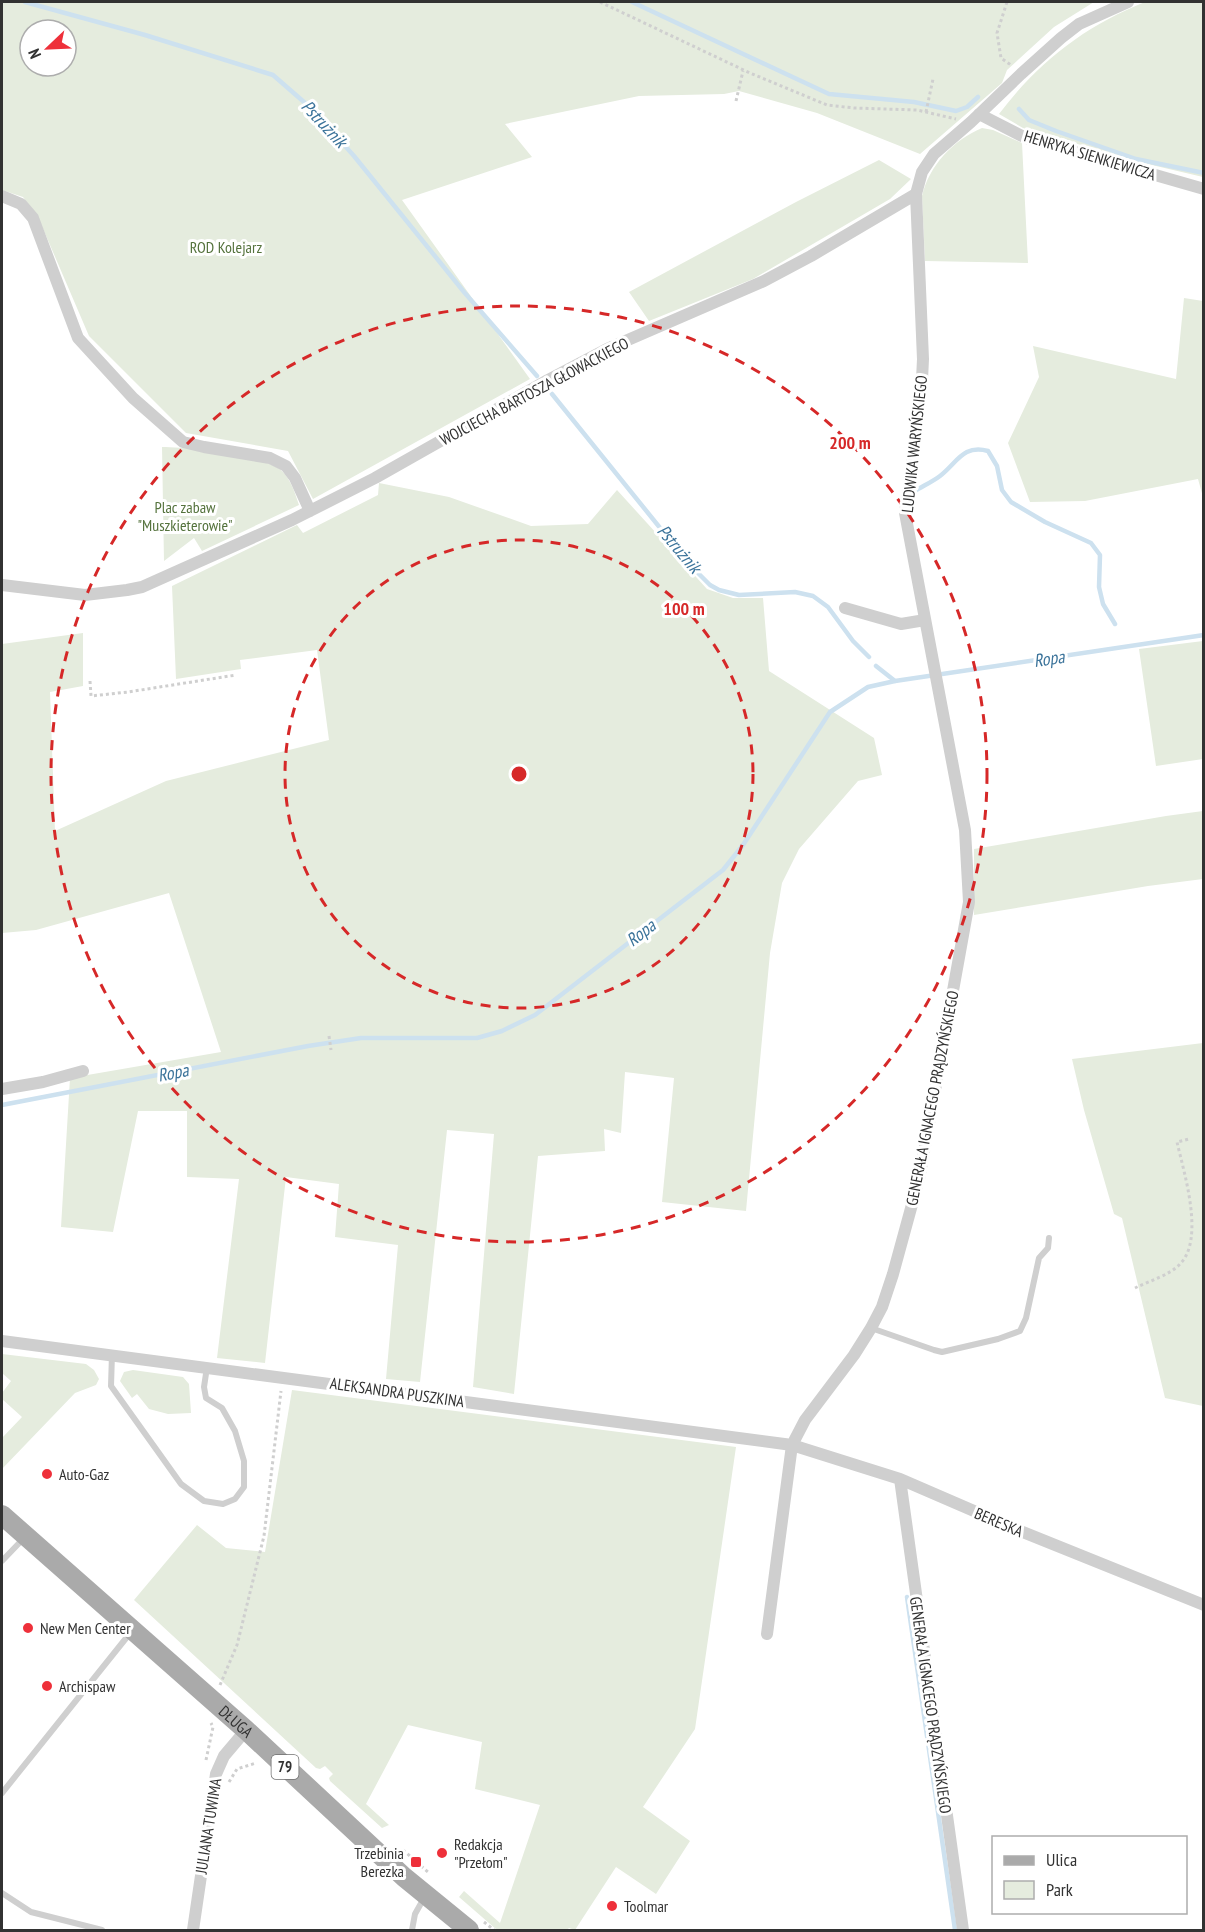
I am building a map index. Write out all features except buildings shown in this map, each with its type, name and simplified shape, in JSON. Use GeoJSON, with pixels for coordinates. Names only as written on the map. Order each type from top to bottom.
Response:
{"type":"FeatureCollection","features":[{"type":"Feature","properties":{"kind":"main road","name":"DŁUGA"},"geometry":{"type":"LineString","coordinates":[[2,1515],[246,1730],[425,1895],[469,1930]]}},
{"type":"Feature","properties":{"kind":"street"},"geometry":{"type":"LineString","coordinates":[[916,194],[922,172],[933,154],[1021,74],[1079,24],[1128,2]]}},
{"type":"Feature","properties":{"kind":"street","name":"HENRYKA SIENKIEWICZA"},"geometry":{"type":"LineString","coordinates":[[975,118],[1026,138],[1203,189]]}},
{"type":"Feature","properties":{"kind":"street","name":"WOJCIECHA BARTOSZA GŁOWACKIEGO"},"geometry":{"type":"LineString","coordinates":[[2,585],[85,595],[142,587],[228,550],[375,478],[548,380],[608,349],[773,276],[821,251],[916,194]]}},
{"type":"Feature","properties":{"kind":"street","name":"LUDWIKA WARYŃSKIEGO"},"geometry":{"type":"LineString","coordinates":[[916,194],[922,358],[921,400],[905,513],[965,830],[969,902]]}},
{"type":"Feature","properties":{"kind":"street"},"geometry":{"type":"LineString","coordinates":[[2,196],[21,204],[33,218],[78,338],[133,398],[183,442],[270,458],[286,466],[295,478],[310,511]]}},
{"type":"Feature","properties":{"kind":"street"},"geometry":{"type":"LineString","coordinates":[[845,608],[901,624],[925,620]]}},
{"type":"Feature","properties":{"kind":"street","name":"GENERAŁA IGNACEGO PRĄDZYŃSKIEGO"},"geometry":{"type":"LineString","coordinates":[[792,1445],[806,1420],[871,1328],[882,1307],[893,1274],[919,1179],[969,902]]}},
{"type":"Feature","properties":{"kind":"street"},"geometry":{"type":"LineString","coordinates":[[2,1089],[43,1082],[83,1071]]}},
{"type":"Feature","properties":{"kind":"street","name":"ALEKSANDRA PUSZKINA"},"geometry":{"type":"LineString","coordinates":[[2,1341],[792,1445]]}},
{"type":"Feature","properties":{"kind":"street"},"geometry":{"type":"LineString","coordinates":[[767,1634],[792,1445]]}},
{"type":"Feature","properties":{"kind":"street","name":"BERESKA"},"geometry":{"type":"LineString","coordinates":[[792,1445],[900,1479],[1203,1605]]}},
{"type":"Feature","properties":{"kind":"street","name":"GENERAŁA IGNACEGO PRĄDZYŃSKIEGO"},"geometry":{"type":"LineString","coordinates":[[900,1479],[963,1930]]}},
{"type":"Feature","properties":{"kind":"street","name":"JULIANA TUWIMA"},"geometry":{"type":"LineString","coordinates":[[193,1930],[216,1774],[224,1756],[246,1730]]}},
{"type":"Feature","properties":{"kind":"lane"},"geometry":{"type":"LineString","coordinates":[[871,1328],[942,1352],[998,1339],[1020,1330],[1026,1318],[1039,1258],[1048,1248],[1048,1238]]}},
{"type":"Feature","properties":{"kind":"lane"},"geometry":{"type":"LineString","coordinates":[[112,1354],[111,1386],[181,1484],[204,1501],[223,1504],[235,1499],[244,1487],[244,1461],[235,1431],[222,1408],[206,1398],[204,1387],[207,1367]]}},
{"type":"Feature","properties":{"kind":"lane"},"geometry":{"type":"LineString","coordinates":[[2,1561],[26,1536]]}},
{"type":"Feature","properties":{"kind":"lane"},"geometry":{"type":"LineString","coordinates":[[2,1793],[132,1630]]}},
{"type":"Feature","properties":{"kind":"lane"},"geometry":{"type":"LineString","coordinates":[[2,1893],[31,1912],[59,1921],[102,1930]]}},
{"type":"Feature","properties":{"kind":"lane"},"geometry":{"type":"LineString","coordinates":[[412,1930],[415,1914],[425,1895]]}},
{"type":"Feature","properties":{"kind":"path"},"geometry":{"type":"LineString","coordinates":[[600,2],[743,70],[827,105],[975,118]]}},
{"type":"Feature","properties":{"kind":"path"},"geometry":{"type":"LineString","coordinates":[[1006,2],[997,33],[1001,58],[1021,74]]}},
{"type":"Feature","properties":{"kind":"path"},"geometry":{"type":"LineString","coordinates":[[736,101],[743,70]]}},
{"type":"Feature","properties":{"kind":"path"},"geometry":{"type":"LineString","coordinates":[[926,112],[933,79]]}},
{"type":"Feature","properties":{"kind":"path"},"geometry":{"type":"LineString","coordinates":[[90,681],[91,696],[236,675]]}},
{"type":"Feature","properties":{"kind":"path"},"geometry":{"type":"LineString","coordinates":[[329,1036],[331,1050]]}},
{"type":"Feature","properties":{"kind":"path"},"geometry":{"type":"LineString","coordinates":[[1135,1288],[1179,1266],[1187,1256],[1193,1237],[1191,1210],[1177,1142],[1189,1139]]}},
{"type":"Feature","properties":{"kind":"path"},"geometry":{"type":"LineString","coordinates":[[219,1688],[237,1645],[264,1536],[282,1377]]}},
{"type":"Feature","properties":{"kind":"path"},"geometry":{"type":"LineString","coordinates":[[205,1765],[213,1727],[210,1719]]}},
{"type":"Feature","properties":{"kind":"path"},"geometry":{"type":"LineString","coordinates":[[225,1792],[237,1769],[250,1763],[260,1764]]}},
{"type":"Feature","properties":{"kind":"green space","name":"ROD Kolejarz"},"geometry":{"type":"Polygon","coordinates":[[[2,2],[1094,2],[1054,27],[1007,70],[1002,83],[920,154],[817,113],[739,91],[724,94],[639,96],[505,124],[532,157],[402,200],[530,379],[313,499],[288,451],[186,433],[89,336],[38,217],[23,197],[2,190],[2,2]]]}},
{"type":"Feature","properties":{"kind":"green space"},"geometry":{"type":"Polygon","coordinates":[[[1145,2],[1203,2],[1203,177],[1139,162],[1023,128],[999,114],[1030,78],[1064,48],[1102,22],[1145,2]]]}},
{"type":"Feature","properties":{"kind":"green space"},"geometry":{"type":"Polygon","coordinates":[[[982,128],[993,130],[1022,143],[1028,263],[925,261],[922,196],[925,185],[936,164],[952,147],[961,139],[982,128]]]}},
{"type":"Feature","properties":{"kind":"green space"},"geometry":{"type":"Polygon","coordinates":[[[879,160],[911,179],[890,199],[753,279],[649,321],[629,292],[796,202],[879,160]]]}},
{"type":"Feature","properties":{"kind":"green space"},"geometry":{"type":"Polygon","coordinates":[[[1184,298],[1203,301],[1203,497],[1198,479],[1085,501],[1030,502],[1008,443],[1039,377],[1033,346],[1176,379],[1184,298]]]}},
{"type":"Feature","properties":{"kind":"green space","name":"Plac zabaw \"Muszkieterowie\""},"geometry":{"type":"Polygon","coordinates":[[[162,447],[225,453],[273,465],[288,478],[299,505],[202,551],[194,538],[164,561],[162,447]]]}},
{"type":"Feature","properties":{"kind":"green space"},"geometry":{"type":"Polygon","coordinates":[[[379,483],[449,497],[531,526],[588,524],[617,490],[707,589],[733,598],[763,598],[769,671],[874,738],[882,775],[858,781],[799,849],[782,883],[770,953],[746,1211],[662,1202],[674,1078],[625,1072],[621,1133],[604,1129],[605,1151],[538,1156],[514,1394],[473,1387],[494,1134],[447,1130],[420,1382],[386,1379],[398,1245],[335,1237],[339,1184],[286,1177],[265,1363],[217,1358],[239,1179],[187,1177],[187,1111],[138,1111],[113,1232],[61,1227],[70,1078],[221,1052],[169,893],[36,930],[2,933],[2,644],[83,633],[83,686],[50,692],[55,831],[166,781],[329,740],[317,650],[240,660],[241,669],[176,679],[172,586],[297,525],[303,533],[378,495],[379,483]]]}},
{"type":"Feature","properties":{"kind":"green space"},"geometry":{"type":"Polygon","coordinates":[[[1203,641],[1203,759],[1156,766],[1139,649],[1203,641]]]}},
{"type":"Feature","properties":{"kind":"green space"},"geometry":{"type":"Polygon","coordinates":[[[1203,811],[1203,879],[974,915],[974,849],[1203,811]]]}},
{"type":"Feature","properties":{"kind":"green space"},"geometry":{"type":"Polygon","coordinates":[[[1204,1043],[1203,1406],[1165,1398],[1122,1218],[1114,1214],[1072,1059],[1204,1043]]]}},
{"type":"Feature","properties":{"kind":"green space"},"geometry":{"type":"Polygon","coordinates":[[[2,1354],[86,1364],[94,1370],[99,1379],[96,1385],[75,1393],[2,1469],[2,1438],[22,1417],[2,1399],[2,1393],[11,1381],[2,1373],[2,1354]]]}},
{"type":"Feature","properties":{"kind":"green space"},"geometry":{"type":"Polygon","coordinates":[[[133,1370],[183,1377],[189,1384],[191,1413],[168,1414],[149,1409],[137,1394],[132,1398],[120,1381],[124,1372],[133,1370]]]}},
{"type":"Feature","properties":{"kind":"green space"},"geometry":{"type":"Polygon","coordinates":[[[292,1390],[736,1447],[695,1729],[643,1807],[690,1841],[656,1894],[616,1867],[575,1930],[569,1928],[567,1930],[497,1930],[459,1897],[464,1891],[500,1923],[540,1805],[475,1789],[482,1742],[408,1725],[366,1804],[389,1825],[382,1828],[330,1781],[329,1778],[333,1774],[325,1766],[320,1769],[316,1768],[134,1600],[197,1525],[226,1548],[265,1552],[292,1390]]]}},
{"type":"Feature","properties":{"kind":"waterway","name":"Pstrużnik"},"geometry":{"type":"LineString","coordinates":[[25,2],[145,35],[273,75],[312,109],[354,156],[464,292],[537,376]]}},
{"type":"Feature","properties":{"kind":"waterway"},"geometry":{"type":"LineString","coordinates":[[632,2],[829,94],[914,102],[956,111],[967,107],[978,97]]}},
{"type":"Feature","properties":{"kind":"waterway"},"geometry":{"type":"LineString","coordinates":[[1019,109],[1029,120],[1136,159],[1204,173]]}},
{"type":"Feature","properties":{"kind":"waterway","name":"Pstrużnik"},"geometry":{"type":"LineString","coordinates":[[552,394],[690,565],[710,585],[739,595],[795,592],[813,596],[828,607],[853,641],[869,657]]}},
{"type":"Feature","properties":{"kind":"waterway"},"geometry":{"type":"LineString","coordinates":[[915,491],[940,476],[966,452],[988,451],[997,466],[1002,490],[1011,502],[1045,522],[1091,543],[1100,555],[1099,587],[1103,604],[1115,624]]}},
{"type":"Feature","properties":{"kind":"waterway","name":"Ropa"},"geometry":{"type":"LineString","coordinates":[[2,1105],[308,1046],[361,1038],[477,1038],[502,1031],[535,1015],[723,870],[743,845],[830,712],[868,687],[1204,635]]}},
{"type":"Feature","properties":{"kind":"waterway","name":"Pstrużnik"},"geometry":{"type":"LineString","coordinates":[[876,666],[895,681]]}},
{"type":"Feature","properties":{"kind":"waterway"},"geometry":{"type":"LineString","coordinates":[[907,1597],[955,1930]]}},
{"type":"Feature","properties":{"kind":"place","name":"Auto-Gaz"},"geometry":{"type":"Point","coordinates":[47,1474]}},
{"type":"Feature","properties":{"kind":"place","name":"New Men Center"},"geometry":{"type":"Point","coordinates":[28,1628]}},
{"type":"Feature","properties":{"kind":"place","name":"Archispaw"},"geometry":{"type":"Point","coordinates":[47,1686]}},
{"type":"Feature","properties":{"kind":"place","name":"Redakcja \"Przełom\""},"geometry":{"type":"Point","coordinates":[442,1853]}},
{"type":"Feature","properties":{"kind":"place","name":"Trzebinia Berezka"},"geometry":{"type":"Point","coordinates":[416,1862]}},
{"type":"Feature","properties":{"kind":"place","name":"Toolmar"},"geometry":{"type":"Point","coordinates":[612,1906]}}]}
